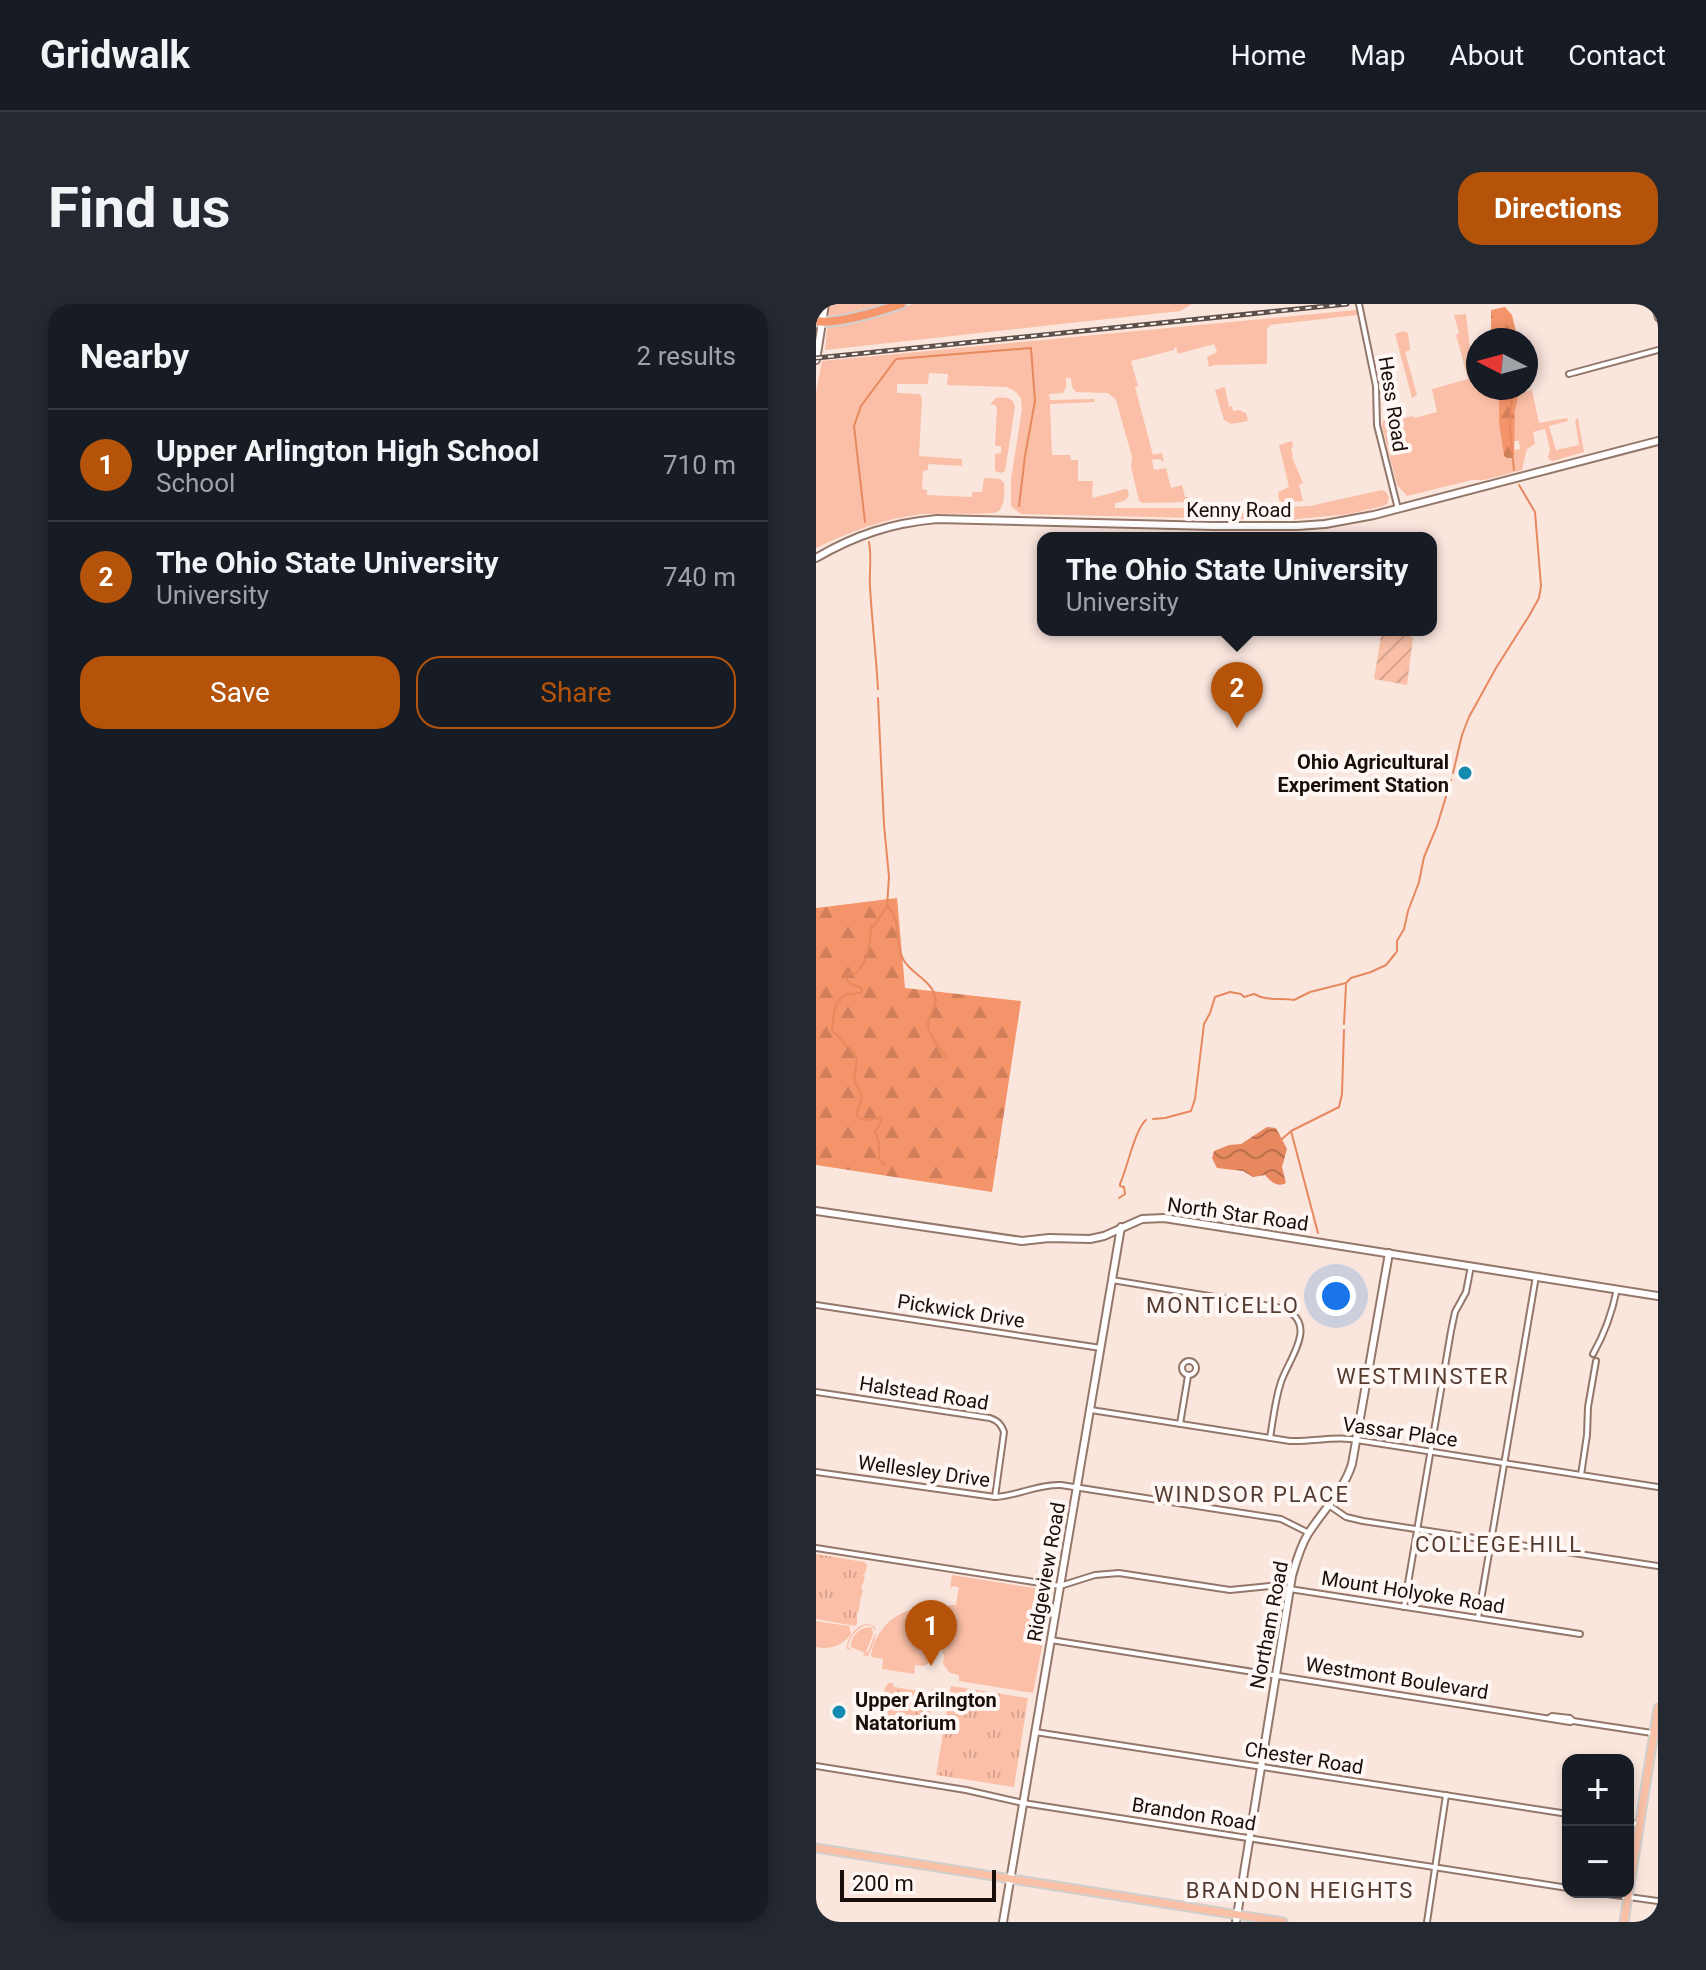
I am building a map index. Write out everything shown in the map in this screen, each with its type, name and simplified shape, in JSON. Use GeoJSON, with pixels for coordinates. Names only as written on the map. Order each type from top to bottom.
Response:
{"type":"FeatureCollection","features":[{"type":"Feature","properties":{"kind":"highway"},"geometry":{"type":"LineString","coordinates":[[819,321],[901,304]]}},
{"type":"Feature","properties":{"kind":"main road"},"geometry":{"type":"LineString","coordinates":[[1634,1857],[1658,1708]]}},
{"type":"Feature","properties":{"kind":"main road"},"geometry":{"type":"LineString","coordinates":[[816,1848],[1236,1918],[1283,1922]]}},
{"type":"Feature","properties":{"kind":"main road"},"geometry":{"type":"LineString","coordinates":[[1624,1922],[1628,1898]]}},
{"type":"Feature","properties":{"kind":"street"},"geometry":{"type":"LineString","coordinates":[[816,360],[819,321],[825,304]]}},
{"type":"Feature","properties":{"kind":"street","name":"Hess Road"},"geometry":{"type":"LineString","coordinates":[[1359,304],[1376,386],[1377,425],[1398,509]]}},
{"type":"Feature","properties":{"kind":"street"},"geometry":{"type":"LineString","coordinates":[[1654,304],[1658,318]]}},
{"type":"Feature","properties":{"kind":"street"},"geometry":{"type":"LineString","coordinates":[[1569,374],[1658,350]]}},
{"type":"Feature","properties":{"kind":"street","name":"Kenny Road"},"geometry":{"type":"LineString","coordinates":[[816,558],[862,534],[937,519],[1213,526],[1297,526],[1351,520],[1658,441]]}},
{"type":"Feature","properties":{"kind":"street","name":"North Star Road"},"geometry":{"type":"LineString","coordinates":[[816,1211],[1015,1241],[1090,1239],[1142,1219],[1164,1218],[1658,1296]]}},
{"type":"Feature","properties":{"kind":"street","name":"Ridgeview Road"},"geometry":{"type":"LineString","coordinates":[[1003,1922],[1121,1227]]}},
{"type":"Feature","properties":{"kind":"street","name":"Northam Road"},"geometry":{"type":"LineString","coordinates":[[1236,1918],[1289,1589],[1299,1552],[1348,1475],[1357,1441],[1389,1253]]}},
{"type":"Feature","properties":{"kind":"street"},"geometry":{"type":"LineString","coordinates":[[1404,1607],[1453,1320],[1466,1292],[1471,1266]]}},
{"type":"Feature","properties":{"kind":"street"},"geometry":{"type":"LineString","coordinates":[[1478,1618],[1536,1276]]}},
{"type":"Feature","properties":{"kind":"street"},"geometry":{"type":"LineString","coordinates":[[1112,1280],[1292,1312],[1299,1319],[1301,1330],[1295,1354],[1280,1385],[1270,1438]]}},
{"type":"Feature","properties":{"kind":"street"},"geometry":{"type":"LineString","coordinates":[[1593,1354],[1603,1338],[1617,1289]]}},
{"type":"Feature","properties":{"kind":"street","name":"Pickwick Drive"},"geometry":{"type":"LineString","coordinates":[[816,1305],[1101,1348]]}},
{"type":"Feature","properties":{"kind":"street"},"geometry":{"type":"LineString","coordinates":[[1581,1475],[1596,1361]]}},
{"type":"Feature","properties":{"kind":"street"},"geometry":{"type":"LineString","coordinates":[[1180,1424],[1188,1376]]}},
{"type":"Feature","properties":{"kind":"street","name":"Halstead Road"},"geometry":{"type":"LineString","coordinates":[[816,1392],[997,1420],[1004,1432],[995,1497]]}},
{"type":"Feature","properties":{"kind":"street","name":"Vassar Place"},"geometry":{"type":"LineString","coordinates":[[1090,1410],[1270,1438],[1307,1441],[1335,1438],[1658,1487]]}},
{"type":"Feature","properties":{"kind":"street","name":"Wellesley Drive"},"geometry":{"type":"LineString","coordinates":[[816,1472],[995,1497],[1051,1484],[1077,1487],[1282,1519],[1309,1533]]}},
{"type":"Feature","properties":{"kind":"street"},"geometry":{"type":"LineString","coordinates":[[1330,1506],[1346,1517],[1363,1521],[1658,1566]]}},
{"type":"Feature","properties":{"kind":"street","name":"Mount Holyoke Road"},"geometry":{"type":"LineString","coordinates":[[816,1548],[1060,1586],[1095,1575],[1119,1573],[1230,1590],[1270,1586],[1580,1634]]}},
{"type":"Feature","properties":{"kind":"street","name":"Westmont Boulevard"},"geometry":{"type":"LineString","coordinates":[[1051,1640],[1654,1733]]}},
{"type":"Feature","properties":{"kind":"street","name":"Chester Road"},"geometry":{"type":"LineString","coordinates":[[1035,1732],[1562,1813]]}},
{"type":"Feature","properties":{"kind":"street","name":"Brandon Road"},"geometry":{"type":"LineString","coordinates":[[816,1766],[966,1790],[1023,1803],[1562,1887]]}},
{"type":"Feature","properties":{"kind":"street"},"geometry":{"type":"LineString","coordinates":[[1427,1922],[1446,1795]]}},
{"type":"Feature","properties":{"kind":"street"},"geometry":{"type":"LineString","coordinates":[[1634,1824],[1639,1824]]}},
{"type":"Feature","properties":{"kind":"street"},"geometry":{"type":"LineString","coordinates":[[1634,1897],[1658,1901]]}},
{"type":"Feature","properties":{"kind":"green space"},"geometry":{"type":"Polygon","coordinates":[[[828,304],[890,304],[831,317],[828,316],[828,304]]]}},
{"type":"Feature","properties":{"kind":"green space"},"geometry":{"type":"Polygon","coordinates":[[[913,304],[1192,304],[1180,311],[825,350],[827,329],[832,324],[864,319],[913,304]]]}},
{"type":"Feature","properties":{"kind":"green space"},"geometry":{"type":"Polygon","coordinates":[[[1505,307],[1512,315],[1515,328],[1491,328],[1491,310],[1505,307]]]}},
{"type":"Feature","properties":{"kind":"green space"},"geometry":{"type":"Polygon","coordinates":[[[1356,310],[1358,315],[1270,325],[1267,329],[1267,364],[1209,367],[1207,357],[1217,352],[1214,344],[1178,354],[1176,347],[1131,361],[1153,455],[1162,453],[1164,462],[1152,460],[1154,470],[1166,468],[1171,488],[1182,485],[1189,502],[1139,501],[1131,467],[1132,457],[1116,400],[1108,393],[1076,392],[1071,378],[1066,378],[1063,393],[1049,394],[1050,400],[1094,399],[1095,402],[1050,404],[1052,455],[1070,455],[1071,460],[1078,460],[1078,481],[1093,481],[1093,498],[1128,490],[1127,498],[1115,503],[1115,508],[1310,506],[1382,490],[1389,497],[1383,506],[1349,514],[1288,520],[1021,514],[1011,506],[1011,479],[1021,399],[1007,387],[947,385],[948,374],[929,373],[928,384],[897,384],[897,393],[920,394],[922,398],[919,456],[962,459],[962,466],[928,464],[928,470],[923,471],[922,489],[927,490],[927,495],[972,497],[972,492],[982,492],[984,478],[1000,479],[1004,483],[1004,494],[1000,510],[993,513],[923,514],[895,519],[855,531],[816,548],[816,392],[822,361],[1356,310]]]}},
{"type":"Feature","properties":{"kind":"green space"},"geometry":{"type":"Polygon","coordinates":[[[1466,314],[1466,372],[1456,335],[1459,333],[1454,315],[1466,314]]]}},
{"type":"Feature","properties":{"kind":"green space"},"geometry":{"type":"Polygon","coordinates":[[[1408,333],[1410,350],[1405,352],[1417,395],[1412,398],[1395,334],[1408,333]]]}},
{"type":"Feature","properties":{"kind":"green space"},"geometry":{"type":"Polygon","coordinates":[[[1466,380],[1466,400],[1499,400],[1504,456],[1514,455],[1514,450],[1520,449],[1519,441],[1513,441],[1517,400],[1534,400],[1539,423],[1567,418],[1568,421],[1549,426],[1556,450],[1579,445],[1575,420],[1578,418],[1584,452],[1549,460],[1545,429],[1533,432],[1535,444],[1527,449],[1522,470],[1407,496],[1397,485],[1383,421],[1403,412],[1404,418],[1414,418],[1437,412],[1432,389],[1466,380]]]}},
{"type":"Feature","properties":{"kind":"green space"},"geometry":{"type":"Polygon","coordinates":[[[1225,387],[1229,407],[1232,406],[1233,411],[1246,413],[1248,421],[1231,424],[1224,420],[1215,390],[1225,387]]]}},
{"type":"Feature","properties":{"kind":"green space"},"geometry":{"type":"Polygon","coordinates":[[[996,398],[1008,398],[1015,407],[1005,471],[1001,473],[995,471],[995,454],[1001,453],[1001,446],[995,446],[997,408],[990,404],[996,398]]]}},
{"type":"Feature","properties":{"kind":"green space"},"geometry":{"type":"Polygon","coordinates":[[[1499,400],[1517,400],[1512,458],[1504,456],[1499,400]]]}},
{"type":"Feature","properties":{"kind":"green space"},"geometry":{"type":"Polygon","coordinates":[[[1292,441],[1292,457],[1303,483],[1299,485],[1303,501],[1282,502],[1278,492],[1289,487],[1279,445],[1292,441]]]}},
{"type":"Feature","properties":{"kind":"green space"},"geometry":{"type":"Polygon","coordinates":[[[1381,636],[1413,638],[1407,685],[1374,679],[1381,636]]]}},
{"type":"Feature","properties":{"kind":"green space"},"geometry":{"type":"Polygon","coordinates":[[[897,898],[905,988],[1021,1001],[992,1192],[816,1165],[816,908],[897,898]]]}},
{"type":"Feature","properties":{"kind":"green space"},"geometry":{"type":"Polygon","coordinates":[[[816,1554],[867,1565],[855,1626],[816,1619],[816,1554]]]}},
{"type":"Feature","properties":{"kind":"green space"},"geometry":{"type":"Polygon","coordinates":[[[952,1575],[1053,1591],[1033,1693],[959,1681],[959,1675],[950,1673],[943,1664],[949,1605],[956,1605],[959,1587],[952,1586],[950,1589],[952,1575]]]}},
{"type":"Feature","properties":{"kind":"green space"},"geometry":{"type":"Polygon","coordinates":[[[915,1609],[941,1610],[929,1663],[915,1665],[914,1674],[882,1669],[883,1659],[871,1655],[877,1638],[892,1619],[915,1609]]]}},
{"type":"Feature","properties":{"kind":"green space"},"geometry":{"type":"Polygon","coordinates":[[[816,1621],[849,1626],[851,1634],[835,1646],[816,1647],[816,1621]]]}},
{"type":"Feature","properties":{"kind":"green space"},"geometry":{"type":"Polygon","coordinates":[[[868,1624],[874,1626],[876,1631],[872,1626],[860,1628],[850,1640],[848,1647],[851,1650],[847,1649],[848,1640],[853,1632],[860,1626],[868,1624]]]}},
{"type":"Feature","properties":{"kind":"green space"},"geometry":{"type":"Polygon","coordinates":[[[864,1628],[872,1628],[868,1652],[876,1633],[868,1656],[851,1647],[857,1633],[864,1628]]]}},
{"type":"Feature","properties":{"kind":"green space"},"geometry":{"type":"Polygon","coordinates":[[[888,1683],[893,1683],[894,1687],[931,1693],[932,1689],[937,1691],[933,1694],[929,1723],[932,1725],[931,1731],[926,1730],[925,1726],[888,1720],[887,1724],[880,1723],[888,1683]]]}},
{"type":"Feature","properties":{"kind":"green space"},"geometry":{"type":"Polygon","coordinates":[[[951,1686],[1028,1698],[1014,1787],[936,1775],[951,1686]]]}},
{"type":"Feature","properties":{"kind":"water"},"geometry":{"type":"Polygon","coordinates":[[[1267,1127],[1276,1128],[1287,1149],[1282,1167],[1286,1183],[1277,1184],[1265,1175],[1253,1177],[1243,1171],[1217,1168],[1212,1158],[1214,1151],[1241,1144],[1267,1127]]]}},
{"type":"Feature","properties":{"kind":"waterway"},"geometry":{"type":"LineString","coordinates":[[865,522],[854,426],[861,406],[896,359],[1031,348],[1035,401],[1019,506]]}},
{"type":"Feature","properties":{"kind":"waterway"},"geometry":{"type":"LineString","coordinates":[[1511,400],[1510,430],[1514,470]]}},
{"type":"Feature","properties":{"kind":"waterway"},"geometry":{"type":"LineString","coordinates":[[1453,773],[1469,717],[1539,598],[1541,586],[1535,512],[1519,485]]}},
{"type":"Feature","properties":{"kind":"waterway"},"geometry":{"type":"LineString","coordinates":[[869,542],[878,689]]}},
{"type":"Feature","properties":{"kind":"waterway"},"geometry":{"type":"LineString","coordinates":[[878,698],[889,877],[887,906],[871,927],[864,963],[856,973],[846,974],[848,982],[862,991],[846,995],[838,1001],[832,1031],[856,1056],[854,1080],[862,1096],[856,1114],[863,1119],[880,1118],[875,1132],[879,1159],[885,1165]]}},
{"type":"Feature","properties":{"kind":"waterway"},"geometry":{"type":"LineString","coordinates":[[1153,1119],[1191,1111],[1204,1024],[1215,997],[1230,992],[1244,997],[1254,994],[1269,999],[1294,1000],[1310,992],[1346,983],[1351,978],[1386,965],[1397,951],[1397,941],[1404,929],[1424,857],[1451,780]]}},
{"type":"Feature","properties":{"kind":"waterway"},"geometry":{"type":"LineString","coordinates":[[888,907],[897,925],[903,959],[933,990],[935,1004],[928,1025],[946,1058]]}},
{"type":"Feature","properties":{"kind":"waterway"},"geometry":{"type":"LineString","coordinates":[[1344,1024],[1346,985]]}},
{"type":"Feature","properties":{"kind":"waterway"},"geometry":{"type":"LineString","coordinates":[[1318,1233],[1291,1131],[1339,1107],[1344,1030]]}},
{"type":"Feature","properties":{"kind":"waterway"},"geometry":{"type":"LineString","coordinates":[[1119,1198],[1125,1194],[1120,1184],[1135,1140],[1146,1120]]}},
{"type":"Feature","properties":{"kind":"waterway"},"geometry":{"type":"LineString","coordinates":[[1282,1139],[1290,1132]]}},
{"type":"Feature","properties":{"kind":"railway"},"geometry":{"type":"LineString","coordinates":[[816,358],[1347,304]]}},
{"type":"Feature","properties":{"kind":"place","name":"The Ohio State University"},"geometry":{"type":"Point","coordinates":[1237,728]}},
{"type":"Feature","properties":{"kind":"place","name":"Ohio Agricultural Experiment Station"},"geometry":{"type":"Point","coordinates":[1465,773]}},
{"type":"Feature","properties":{"kind":"place","name":"Upper Arlington High School"},"geometry":{"type":"Point","coordinates":[931,1666]}},
{"type":"Feature","properties":{"kind":"place","name":"Upper Arilngton Natatorium"},"geometry":{"type":"Point","coordinates":[839,1712]}},
{"type":"Feature","properties":{"kind":"district","name":"MONTICELLO"},"geometry":{"type":"Point","coordinates":[1223,1305]}},
{"type":"Feature","properties":{"kind":"district","name":"WESTMINSTER"},"geometry":{"type":"Point","coordinates":[1423,1376]}},
{"type":"Feature","properties":{"kind":"district","name":"WINDSOR PLACE"},"geometry":{"type":"Point","coordinates":[1252,1494]}},
{"type":"Feature","properties":{"kind":"district","name":"COLLEGE HILL"},"geometry":{"type":"Point","coordinates":[1499,1544]}},
{"type":"Feature","properties":{"kind":"district","name":"BRANDON HEIGHTS"},"geometry":{"type":"Point","coordinates":[1300,1890]}}]}
